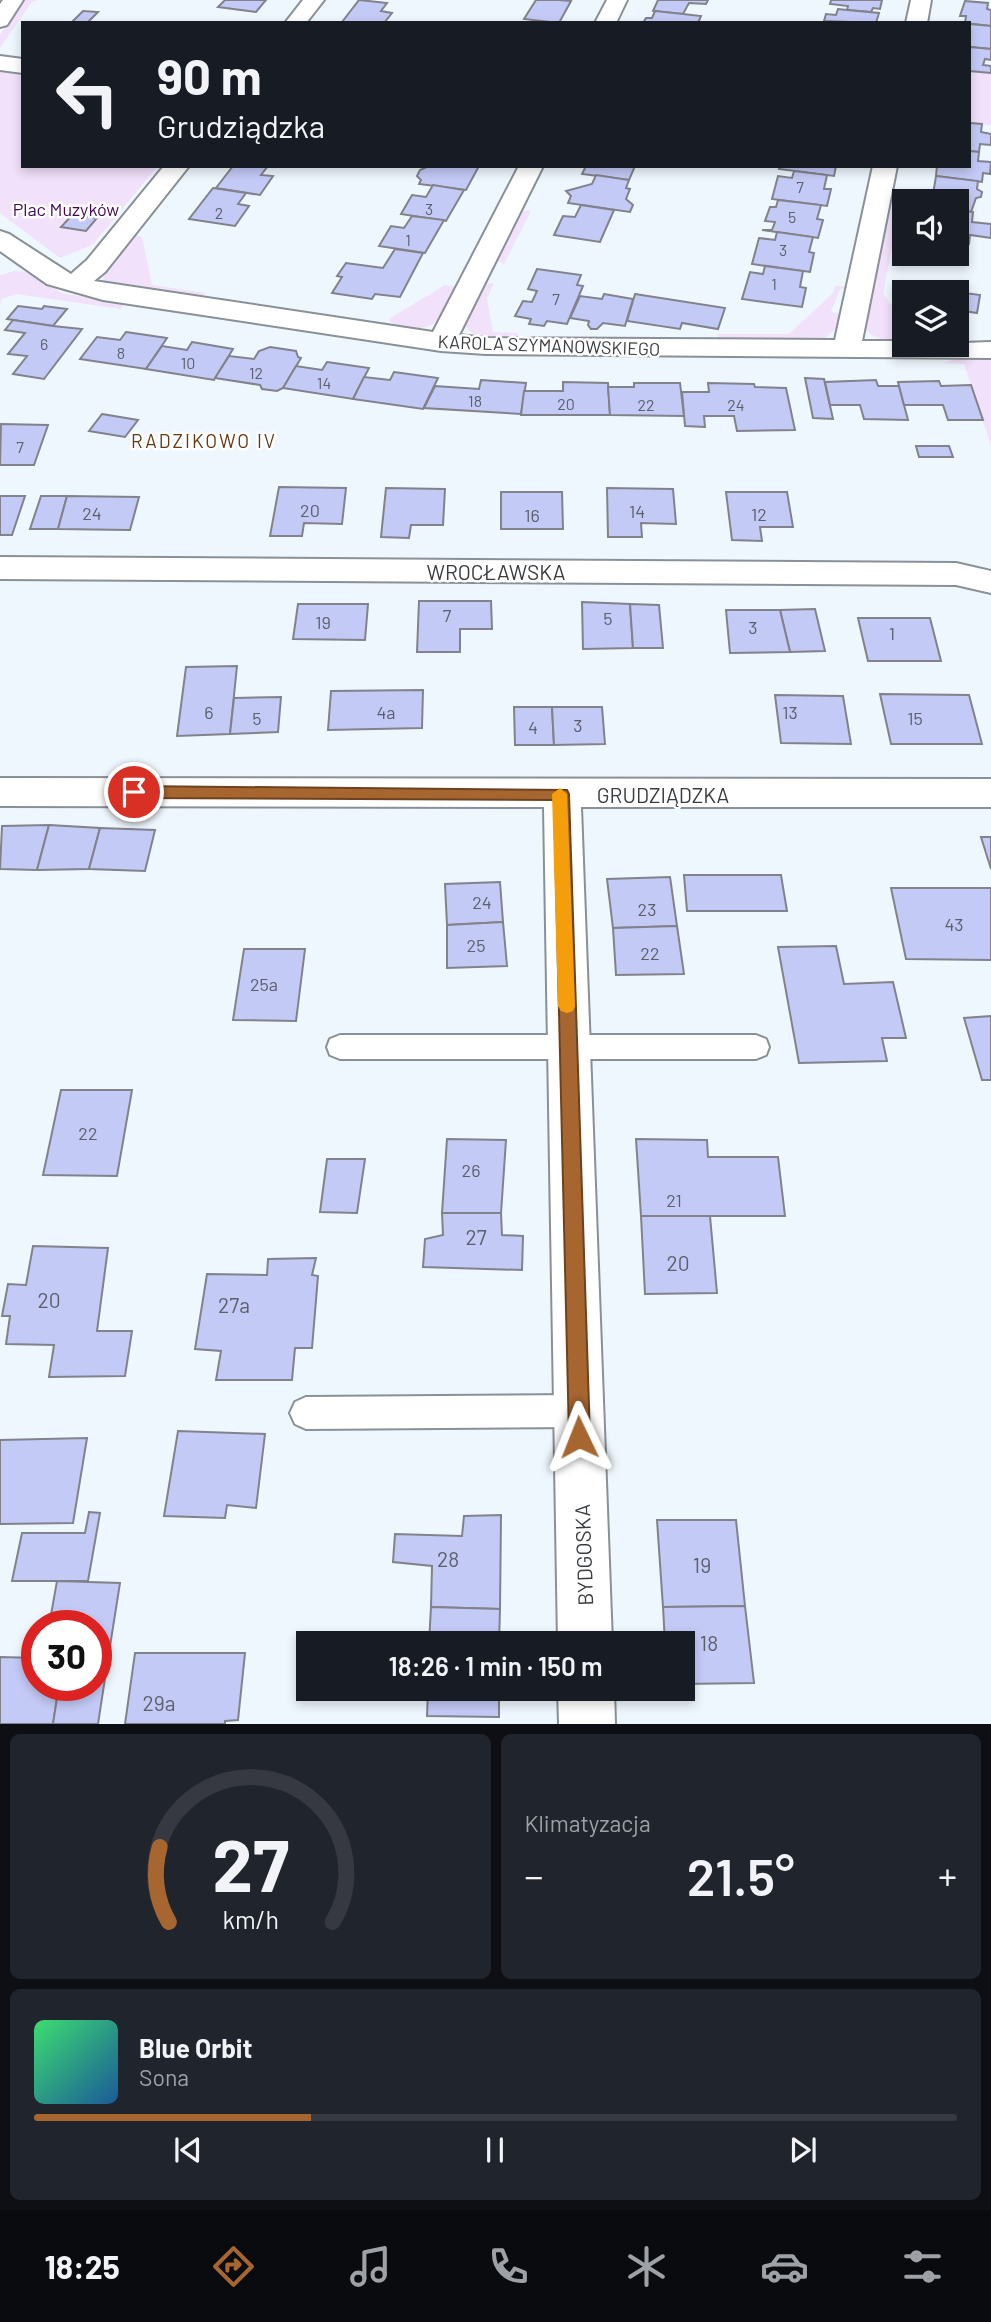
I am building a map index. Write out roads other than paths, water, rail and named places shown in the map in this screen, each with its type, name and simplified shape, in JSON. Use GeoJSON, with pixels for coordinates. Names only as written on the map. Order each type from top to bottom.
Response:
{"type":"FeatureCollection","features":[{"type":"Feature","properties":{"kind":"street"},"geometry":{"type":"LineString","coordinates":[[0,21],[13,0]]}},
{"type":"Feature","properties":{"kind":"street"},"geometry":{"type":"LineString","coordinates":[[297,21],[314,0]]}},
{"type":"Feature","properties":{"kind":"street"},"geometry":{"type":"LineString","coordinates":[[606,21],[617,0]]}},
{"type":"Feature","properties":{"kind":"street"},"geometry":{"type":"LineString","coordinates":[[916,21],[921,0]]}},
{"type":"Feature","properties":{"kind":"street"},"geometry":{"type":"LineString","coordinates":[[0,63],[21,66]]}},
{"type":"Feature","properties":{"kind":"street"},"geometry":{"type":"LineString","coordinates":[[74,285],[96,266],[175,168]]}},
{"type":"Feature","properties":{"kind":"street"},"geometry":{"type":"LineString","coordinates":[[442,343],[530,168]]}},
{"type":"Feature","properties":{"kind":"street"},"geometry":{"type":"LineString","coordinates":[[847,350],[852,315],[885,168]]}},
{"type":"Feature","properties":{"kind":"street","name":"KAROLA SZYMANOWSKIEGO"},"geometry":{"type":"LineString","coordinates":[[2,246],[74,285],[103,292],[442,343],[541,348],[991,350]]}},
{"type":"Feature","properties":{"kind":"street","name":"WROCŁAWSKA"},"geometry":{"type":"LineString","coordinates":[[0,568],[956,574],[991,582]]}},
{"type":"Feature","properties":{"kind":"street","name":"GRUDZIĄDZKA"},"geometry":{"type":"LineString","coordinates":[[0,792],[991,793]]}},
{"type":"Feature","properties":{"kind":"street","name":"BYDGOSKA"},"geometry":{"type":"LineString","coordinates":[[562,794],[585,1631]]}},
{"type":"Feature","properties":{"kind":"street"},"geometry":{"type":"LineString","coordinates":[[586,1701],[587,1724]]}},
{"type":"Feature","properties":{"kind":"lane"},"geometry":{"type":"LineString","coordinates":[[340,1047],[756,1047]]}},
{"type":"Feature","properties":{"kind":"lane"},"geometry":{"type":"LineString","coordinates":[[306,1413],[579,1411]]}},
{"type":"Feature","properties":{"kind":"district","name":"RADZIKOWO IV"},"geometry":{"type":"Point","coordinates":[204,440]}},
{"type":"Feature","properties":{"kind":"park label","name":"Plac Muzyków"},"geometry":{"type":"Point","coordinates":[66,209]}}]}
